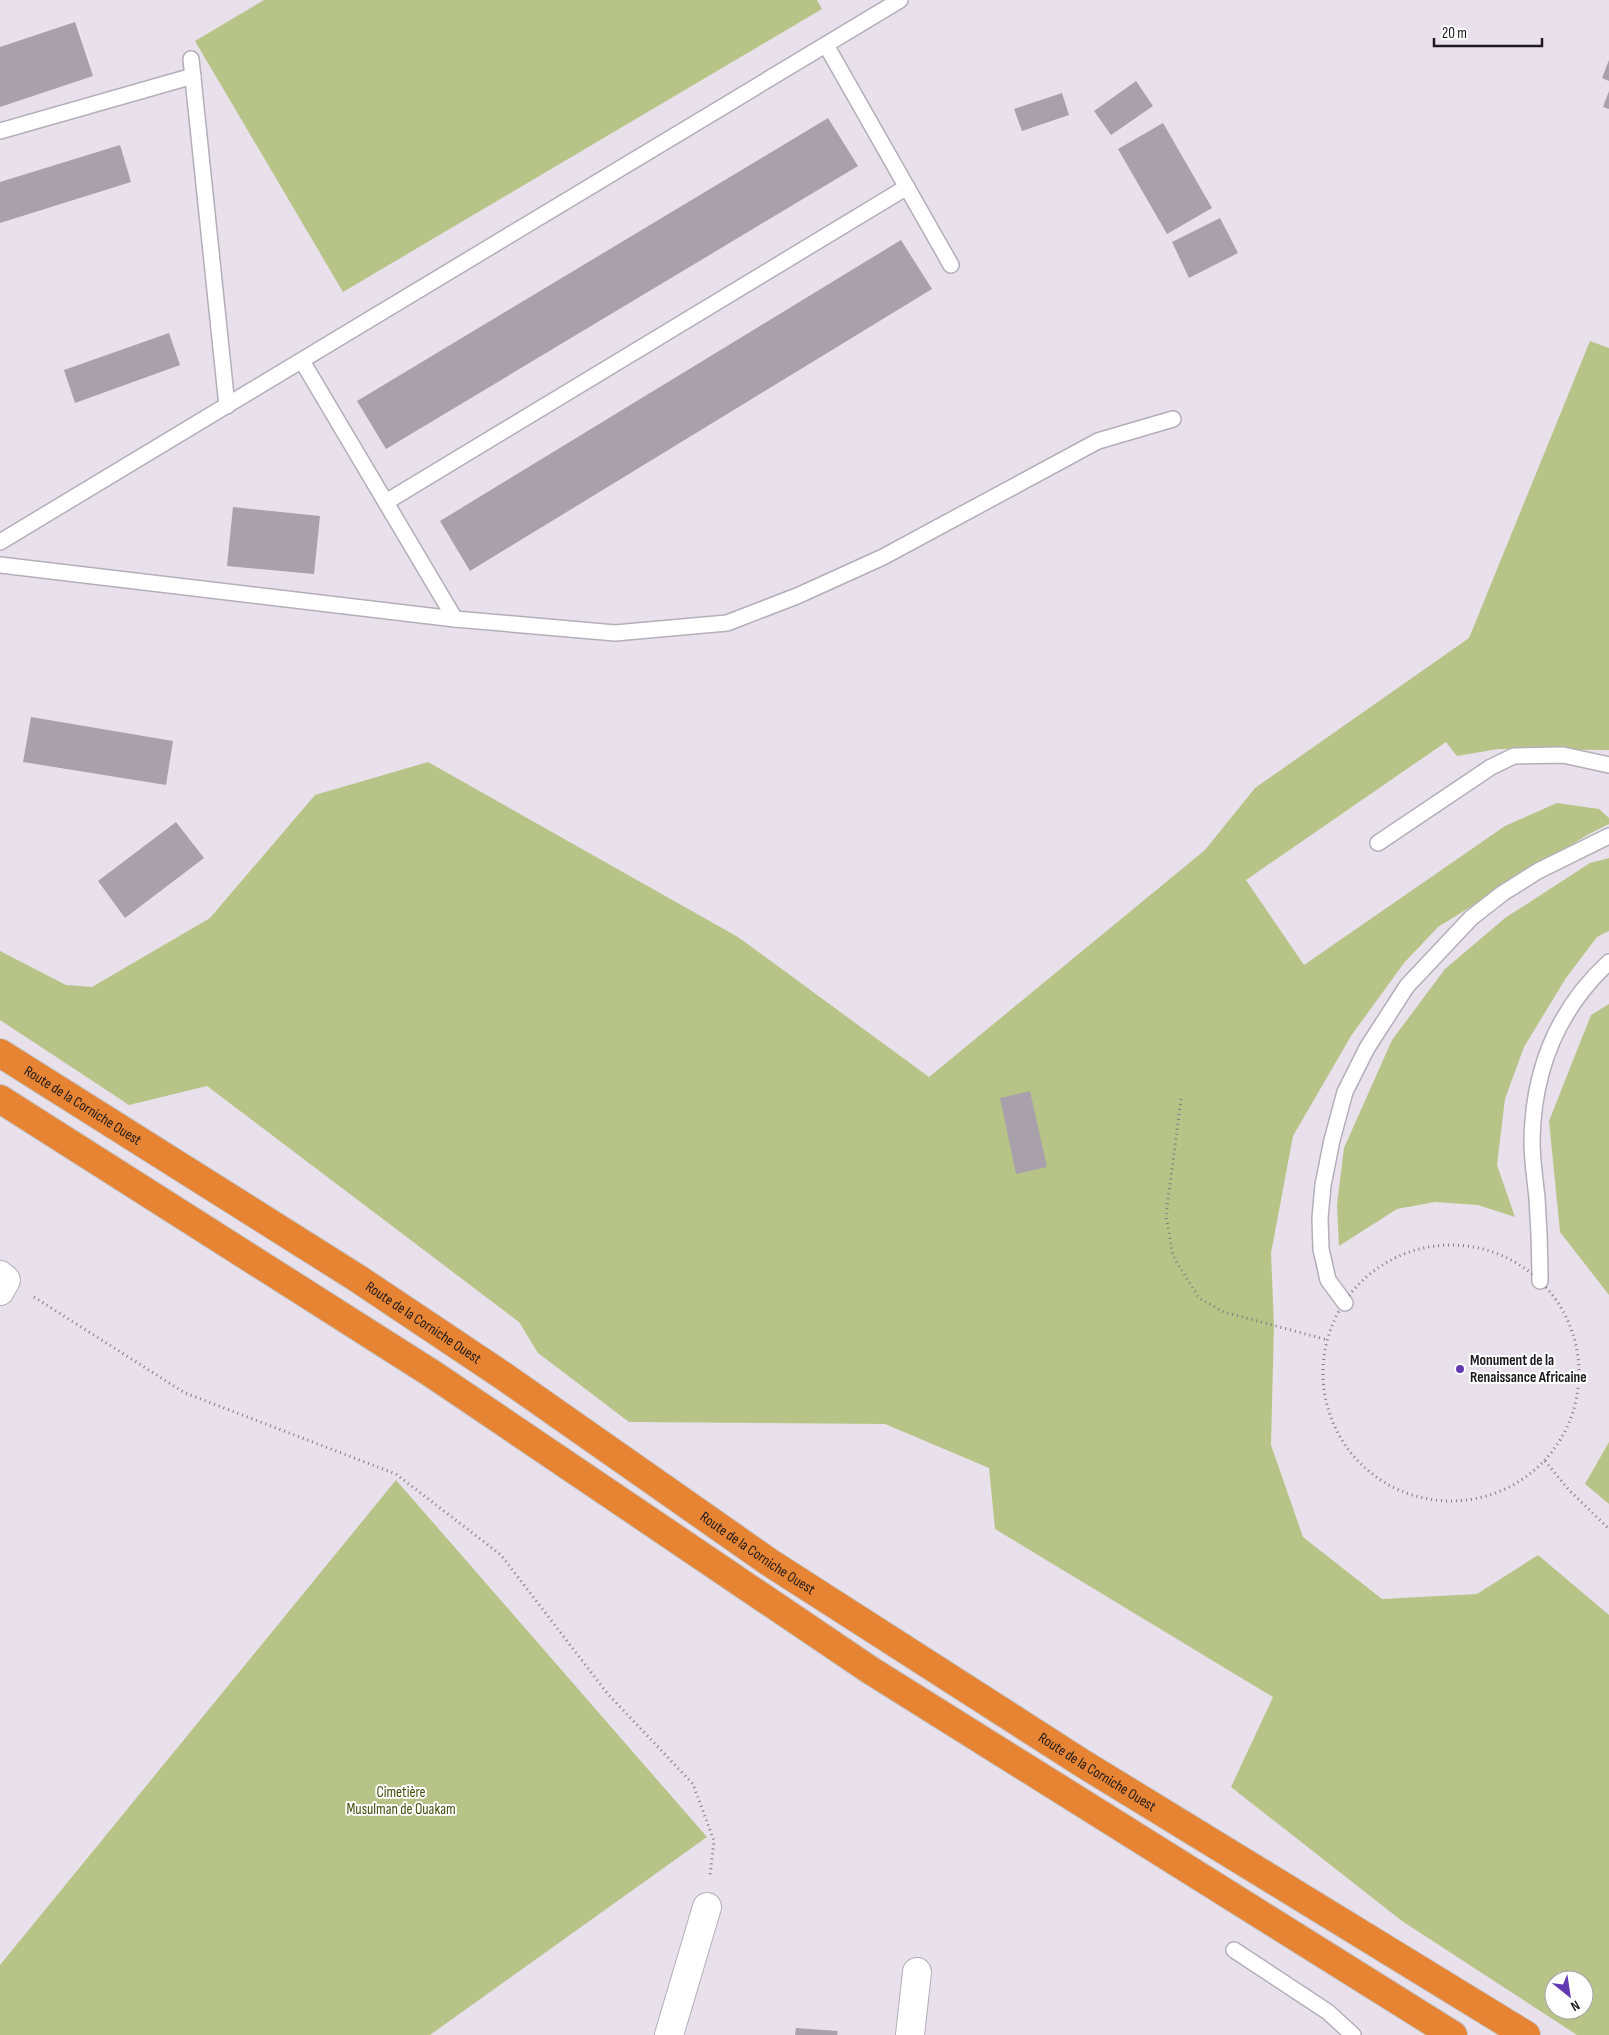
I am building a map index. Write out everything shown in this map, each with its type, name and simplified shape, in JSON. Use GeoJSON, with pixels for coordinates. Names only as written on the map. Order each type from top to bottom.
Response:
{"type":"FeatureCollection","features":[{"type":"Feature","properties":{"kind":"highway","name":"Route de la Corniche Ouest"},"geometry":{"type":"LineString","coordinates":[[0,1053],[357,1278],[502,1375],[769,1562],[1082,1763],[1526,2035]]}},
{"type":"Feature","properties":{"kind":"highway"},"geometry":{"type":"LineString","coordinates":[[0,1098],[459,1391],[870,1670],[1453,2035]]}},
{"type":"Feature","properties":{"kind":"street"},"geometry":{"type":"LineString","coordinates":[[669,2035],[707,1907]]}},
{"type":"Feature","properties":{"kind":"street"},"geometry":{"type":"LineString","coordinates":[[910,2035],[917,1972]]}},
{"type":"Feature","properties":{"kind":"lane"},"geometry":{"type":"LineString","coordinates":[[0,542],[900,0]]}},
{"type":"Feature","properties":{"kind":"lane"},"geometry":{"type":"LineString","coordinates":[[826,45],[951,265]]}},
{"type":"Feature","properties":{"kind":"lane"},"geometry":{"type":"LineString","coordinates":[[191,59],[226,406]]}},
{"type":"Feature","properties":{"kind":"lane"},"geometry":{"type":"LineString","coordinates":[[0,131],[193,76]]}},
{"type":"Feature","properties":{"kind":"lane"},"geometry":{"type":"LineString","coordinates":[[386,502],[907,187]]}},
{"type":"Feature","properties":{"kind":"lane"},"geometry":{"type":"LineString","coordinates":[[302,361],[455,619]]}},
{"type":"Feature","properties":{"kind":"lane"},"geometry":{"type":"LineString","coordinates":[[0,565],[455,619],[615,633],[727,623],[797,596],[883,557],[1098,441],[1172,419]]}},
{"type":"Feature","properties":{"kind":"lane"},"geometry":{"type":"LineString","coordinates":[[1378,843],[1491,767],[1514,756],[1563,755],[1609,765]]}},
{"type":"Feature","properties":{"kind":"lane"},"geometry":{"type":"LineString","coordinates":[[1345,1303],[1328,1280],[1321,1249],[1320,1218],[1323,1185],[1332,1140],[1345,1092],[1367,1048],[1407,986],[1471,918],[1503,893],[1538,872],[1609,836]]}},
{"type":"Feature","properties":{"kind":"lane"},"geometry":{"type":"LineString","coordinates":[[1540,1281],[1540,1237],[1532,1142],[1536,1094],[1541,1068],[1551,1042],[1571,1005],[1609,962]]}},
{"type":"Feature","properties":{"kind":"lane"},"geometry":{"type":"LineString","coordinates":[[1234,1950],[1328,2012],[1353,2035]]}},
{"type":"Feature","properties":{"kind":"path"},"geometry":{"type":"LineString","coordinates":[[1181,1099],[1170,1168],[1166,1216],[1173,1256],[1199,1298],[1224,1312],[1328,1340]]}},
{"type":"Feature","properties":{"kind":"path"},"geometry":{"type":"LineString","coordinates":[[1440,1245],[1484,1248],[1525,1266],[1540,1281],[1557,1297],[1576,1337],[1581,1381],[1570,1424],[1546,1461],[1514,1487],[1475,1500],[1433,1501],[1394,1490],[1361,1466],[1336,1434],[1323,1395],[1324,1354],[1336,1315],[1360,1282],[1397,1257],[1440,1245]]}},
{"type":"Feature","properties":{"kind":"path"},"geometry":{"type":"LineString","coordinates":[[2,1282],[185,1393],[396,1474],[501,1555],[607,1693],[693,1784],[714,1841],[707,1907]]}},
{"type":"Feature","properties":{"kind":"path"},"geometry":{"type":"LineString","coordinates":[[1546,1461],[1568,1489],[1609,1529]]}},
{"type":"Feature","properties":{"kind":"green space"},"geometry":{"type":"Polygon","coordinates":[[[264,0],[817,0],[822,9],[343,292],[195,41],[264,0]]]}},
{"type":"Feature","properties":{"kind":"green space"},"geometry":{"type":"Polygon","coordinates":[[[1590,341],[1609,348],[1609,750],[1498,749],[1457,756],[1446,742],[1246,880],[1304,965],[1505,826],[1557,803],[1599,809],[1609,818],[1609,824],[1589,834],[1438,927],[1404,963],[1351,1036],[1293,1136],[1271,1253],[1274,1325],[1271,1445],[1303,1537],[1382,1599],[1477,1594],[1538,1555],[1609,1615],[1609,2035],[1577,2035],[1554,2020],[1594,2020],[1594,1970],[1544,1970],[1544,2014],[1402,1921],[1231,1787],[1273,1697],[995,1529],[989,1468],[885,1424],[629,1422],[538,1353],[519,1322],[207,1086],[129,1105],[0,1020],[0,951],[66,985],[92,987],[210,918],[315,795],[428,762],[738,937],[929,1077],[1205,850],[1255,788],[1469,638],[1590,341]]]}},
{"type":"Feature","properties":{"kind":"green space"},"geometry":{"type":"Polygon","coordinates":[[[1609,858],[1609,931],[1597,937],[1566,978],[1524,1047],[1505,1099],[1497,1165],[1515,1217],[1478,1205],[1435,1202],[1397,1209],[1339,1246],[1337,1205],[1344,1148],[1392,1040],[1445,969],[1505,918],[1590,863],[1609,858]]]}},
{"type":"Feature","properties":{"kind":"green space"},"geometry":{"type":"Polygon","coordinates":[[[1609,1004],[1609,1295],[1560,1232],[1549,1121],[1591,1015],[1609,1004]]]}},
{"type":"Feature","properties":{"kind":"green space"},"geometry":{"type":"Polygon","coordinates":[[[1609,1442],[1609,1504],[1585,1484],[1609,1442]]]}},
{"type":"Feature","properties":{"kind":"green space","name":"Cimetière Musulman de Ouakam"},"geometry":{"type":"Polygon","coordinates":[[[396,1480],[707,1837],[430,2035],[0,2035],[0,1965],[396,1480]]]}},
{"type":"Feature","properties":{"kind":"building"},"geometry":{"type":"Polygon","coordinates":[[[75,22],[93,76],[0,107],[0,47],[75,22]]]}},
{"type":"Feature","properties":{"kind":"building"},"geometry":{"type":"Polygon","coordinates":[[[1609,60],[1609,81],[1602,78],[1609,60]]]}},
{"type":"Feature","properties":{"kind":"building"},"geometry":{"type":"Polygon","coordinates":[[[1136,81],[1153,106],[1111,135],[1094,111],[1136,81]]]}},
{"type":"Feature","properties":{"kind":"building"},"geometry":{"type":"Polygon","coordinates":[[[1609,91],[1609,109],[1603,107],[1609,91]]]}},
{"type":"Feature","properties":{"kind":"building"},"geometry":{"type":"Polygon","coordinates":[[[1062,93],[1069,115],[1022,131],[1014,109],[1062,93]]]}},
{"type":"Feature","properties":{"kind":"building"},"geometry":{"type":"Polygon","coordinates":[[[828,118],[858,166],[386,449],[357,401],[828,118]]]}},
{"type":"Feature","properties":{"kind":"building"},"geometry":{"type":"Polygon","coordinates":[[[1163,123],[1212,208],[1167,234],[1118,149],[1163,123]]]}},
{"type":"Feature","properties":{"kind":"building"},"geometry":{"type":"Polygon","coordinates":[[[120,145],[131,182],[0,223],[0,182],[120,145]]]}},
{"type":"Feature","properties":{"kind":"building"},"geometry":{"type":"Polygon","coordinates":[[[1220,218],[1238,253],[1189,278],[1172,242],[1220,218]]]}},
{"type":"Feature","properties":{"kind":"building"},"geometry":{"type":"Polygon","coordinates":[[[901,240],[932,289],[470,571],[440,521],[901,240]]]}},
{"type":"Feature","properties":{"kind":"building"},"geometry":{"type":"Polygon","coordinates":[[[169,333],[180,365],[75,403],[64,370],[169,333]]]}},
{"type":"Feature","properties":{"kind":"building"},"geometry":{"type":"Polygon","coordinates":[[[233,507],[320,516],[314,574],[227,566],[233,507]]]}},
{"type":"Feature","properties":{"kind":"building"},"geometry":{"type":"Polygon","coordinates":[[[31,717],[173,741],[166,785],[23,762],[31,717]]]}},
{"type":"Feature","properties":{"kind":"building"},"geometry":{"type":"Polygon","coordinates":[[[176,822],[204,858],[125,918],[98,881],[176,822]]]}},
{"type":"Feature","properties":{"kind":"building"},"geometry":{"type":"Polygon","coordinates":[[[1030,1091],[1047,1167],[1016,1174],[1000,1098],[1030,1091]]]}},
{"type":"Feature","properties":{"kind":"building"},"geometry":{"type":"Polygon","coordinates":[[[796,2028],[838,2031],[837,2035],[795,2035],[796,2028]]]}},
{"type":"Feature","properties":{"kind":"place","name":"Monument de la Renaissance Africaine"},"geometry":{"type":"Point","coordinates":[1460,1369]}}]}
